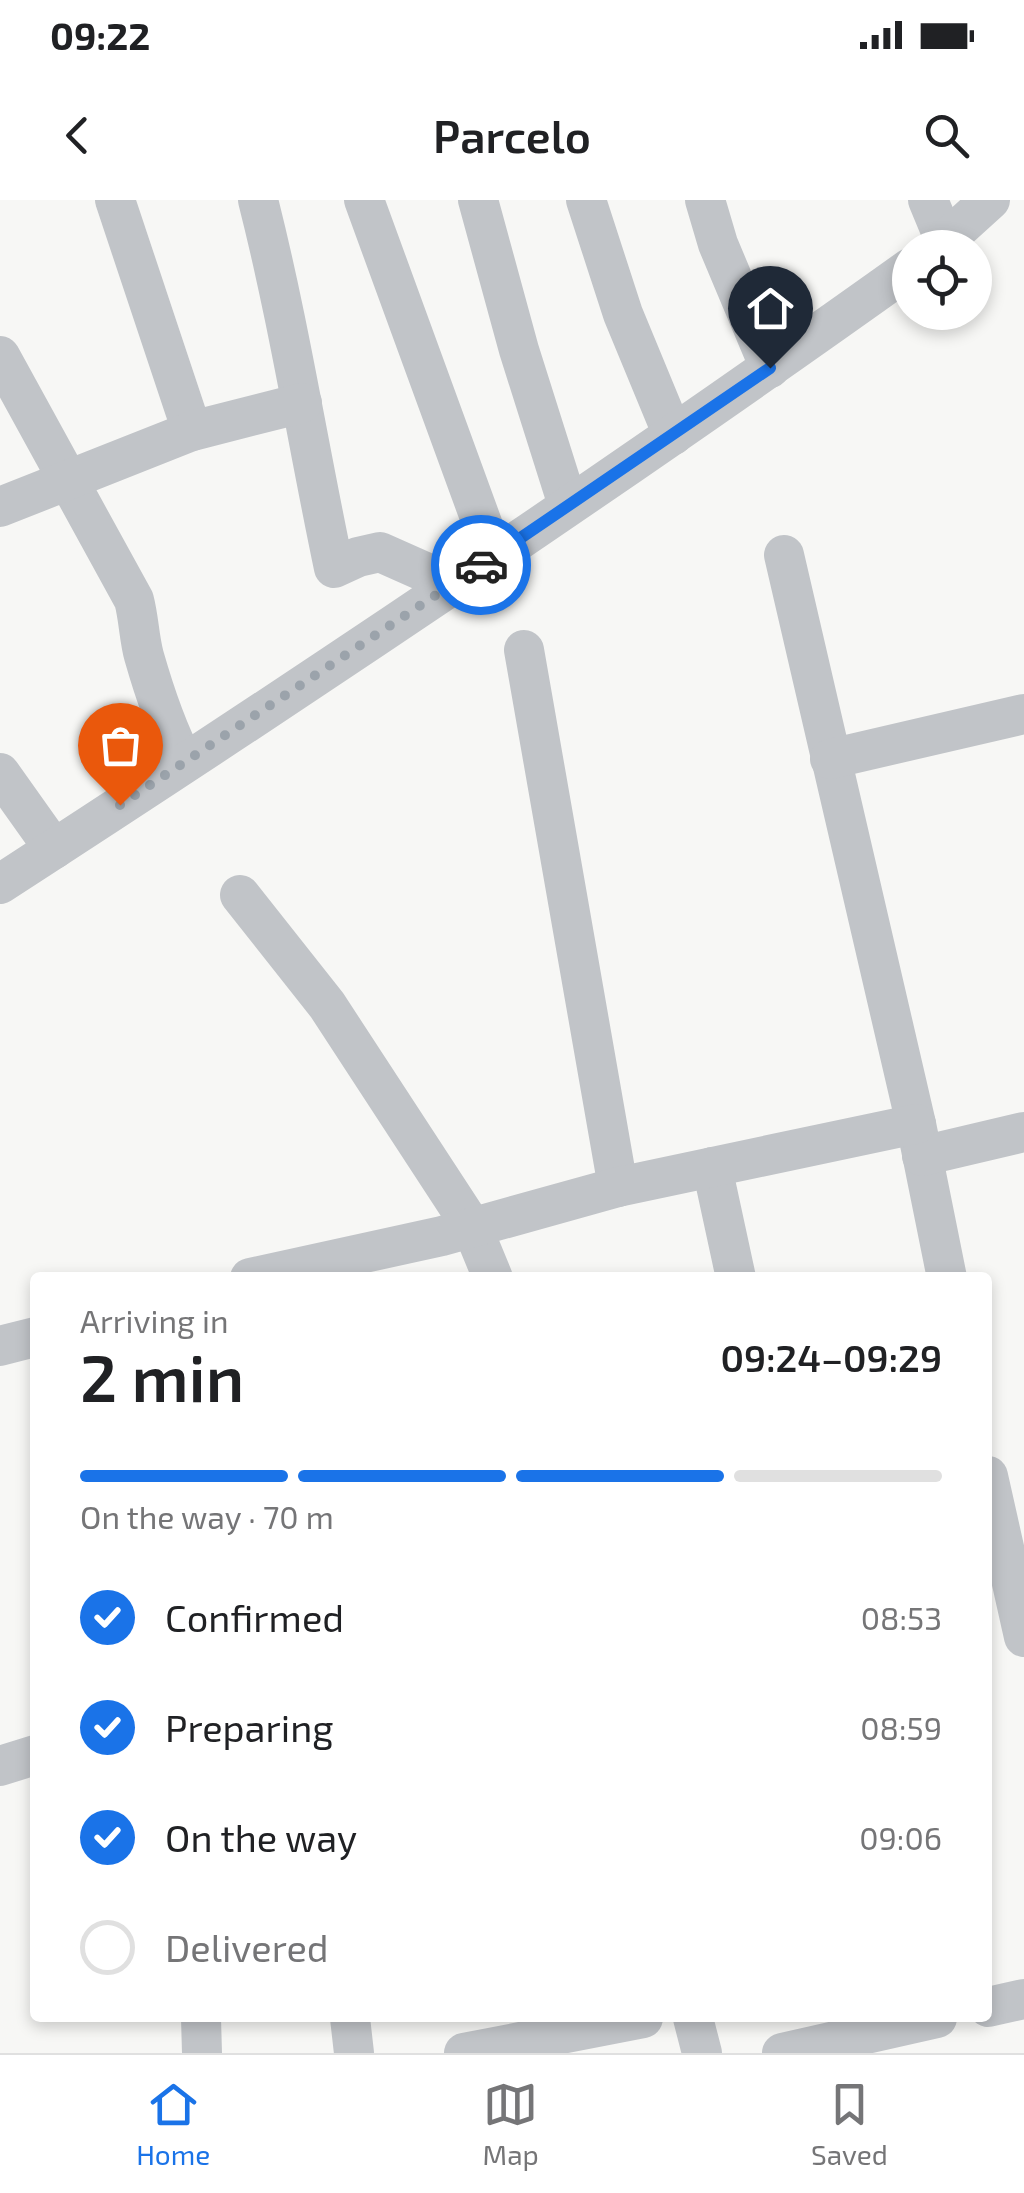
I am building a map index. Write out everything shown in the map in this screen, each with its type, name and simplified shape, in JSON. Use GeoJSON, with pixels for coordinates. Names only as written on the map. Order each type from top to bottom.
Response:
{"type":"FeatureCollection","features":[{"type":"Feature","properties":{"kind":"street"},"geometry":{"type":"LineString","coordinates":[[114,200],[192,431]]}},
{"type":"Feature","properties":{"kind":"street"},"geometry":{"type":"LineString","coordinates":[[258,200],[292,344],[334,568],[380,552],[452,584]]}},
{"type":"Feature","properties":{"kind":"street"},"geometry":{"type":"LineString","coordinates":[[364,200],[494,556]]}},
{"type":"Feature","properties":{"kind":"street"},"geometry":{"type":"LineString","coordinates":[[478,200],[568,506]]}},
{"type":"Feature","properties":{"kind":"street"},"geometry":{"type":"LineString","coordinates":[[586,200],[623,314],[672,435]]}},
{"type":"Feature","properties":{"kind":"street"},"geometry":{"type":"LineString","coordinates":[[704,200],[718,244],[770,368]]}},
{"type":"Feature","properties":{"kind":"street"},"geometry":{"type":"LineString","coordinates":[[928,200],[937,230]]}},
{"type":"Feature","properties":{"kind":"street"},"geometry":{"type":"LineString","coordinates":[[957,230],[990,200]]}},
{"type":"Feature","properties":{"kind":"street"},"geometry":{"type":"LineString","coordinates":[[0,884],[568,506],[892,281]]}},
{"type":"Feature","properties":{"kind":"street"},"geometry":{"type":"LineString","coordinates":[[0,356],[134,600],[142,627],[143,652],[184,762]]}},
{"type":"Feature","properties":{"kind":"street"},"geometry":{"type":"LineString","coordinates":[[0,508],[192,431],[302,403]]}},
{"type":"Feature","properties":{"kind":"street"},"geometry":{"type":"LineString","coordinates":[[784,555],[946,1272]]}},
{"type":"Feature","properties":{"kind":"street"},"geometry":{"type":"LineString","coordinates":[[524,650],[618,1187]]}},
{"type":"Feature","properties":{"kind":"street"},"geometry":{"type":"LineString","coordinates":[[830,758],[1022,725]]}},
{"type":"Feature","properties":{"kind":"street"},"geometry":{"type":"LineString","coordinates":[[0,773],[54,849]]}},
{"type":"Feature","properties":{"kind":"street"},"geometry":{"type":"LineString","coordinates":[[240,895],[327,1005],[472,1227],[491,1272]]}},
{"type":"Feature","properties":{"kind":"street"},"geometry":{"type":"LineString","coordinates":[[276,1272],[712,1167],[919,1140],[1024,1132]]}},
{"type":"Feature","properties":{"kind":"street"},"geometry":{"type":"LineString","coordinates":[[712,1167],[735,1272]]}},
{"type":"Feature","properties":{"kind":"street"},"geometry":{"type":"LineString","coordinates":[[0,1346],[30,1337]]}},
{"type":"Feature","properties":{"kind":"street"},"geometry":{"type":"LineString","coordinates":[[997,1484],[1024,1637]]}},
{"type":"Feature","properties":{"kind":"street"},"geometry":{"type":"LineString","coordinates":[[0,1766],[30,1757]]}},
{"type":"Feature","properties":{"kind":"street"},"geometry":{"type":"LineString","coordinates":[[992,2006],[1024,1999]]}},
{"type":"Feature","properties":{"kind":"street"},"geometry":{"type":"LineString","coordinates":[[202,2022],[202,2053]]}},
{"type":"Feature","properties":{"kind":"street"},"geometry":{"type":"LineString","coordinates":[[350,2022],[354,2053]]}},
{"type":"Feature","properties":{"kind":"street"},"geometry":{"type":"LineString","coordinates":[[482,2051],[623,2022]]}},
{"type":"Feature","properties":{"kind":"street"},"geometry":{"type":"LineString","coordinates":[[694,2022],[702,2053]]}},
{"type":"Feature","properties":{"kind":"street"},"geometry":{"type":"LineString","coordinates":[[782,2053],[919,2028]]}},
{"type":"Feature","properties":{"kind":"way so far"},"geometry":{"type":"LineString","coordinates":[[120,805],[481,565]]}},
{"type":"Feature","properties":{"kind":"route"},"geometry":{"type":"LineString","coordinates":[[481,565],[770,368]]}}]}
